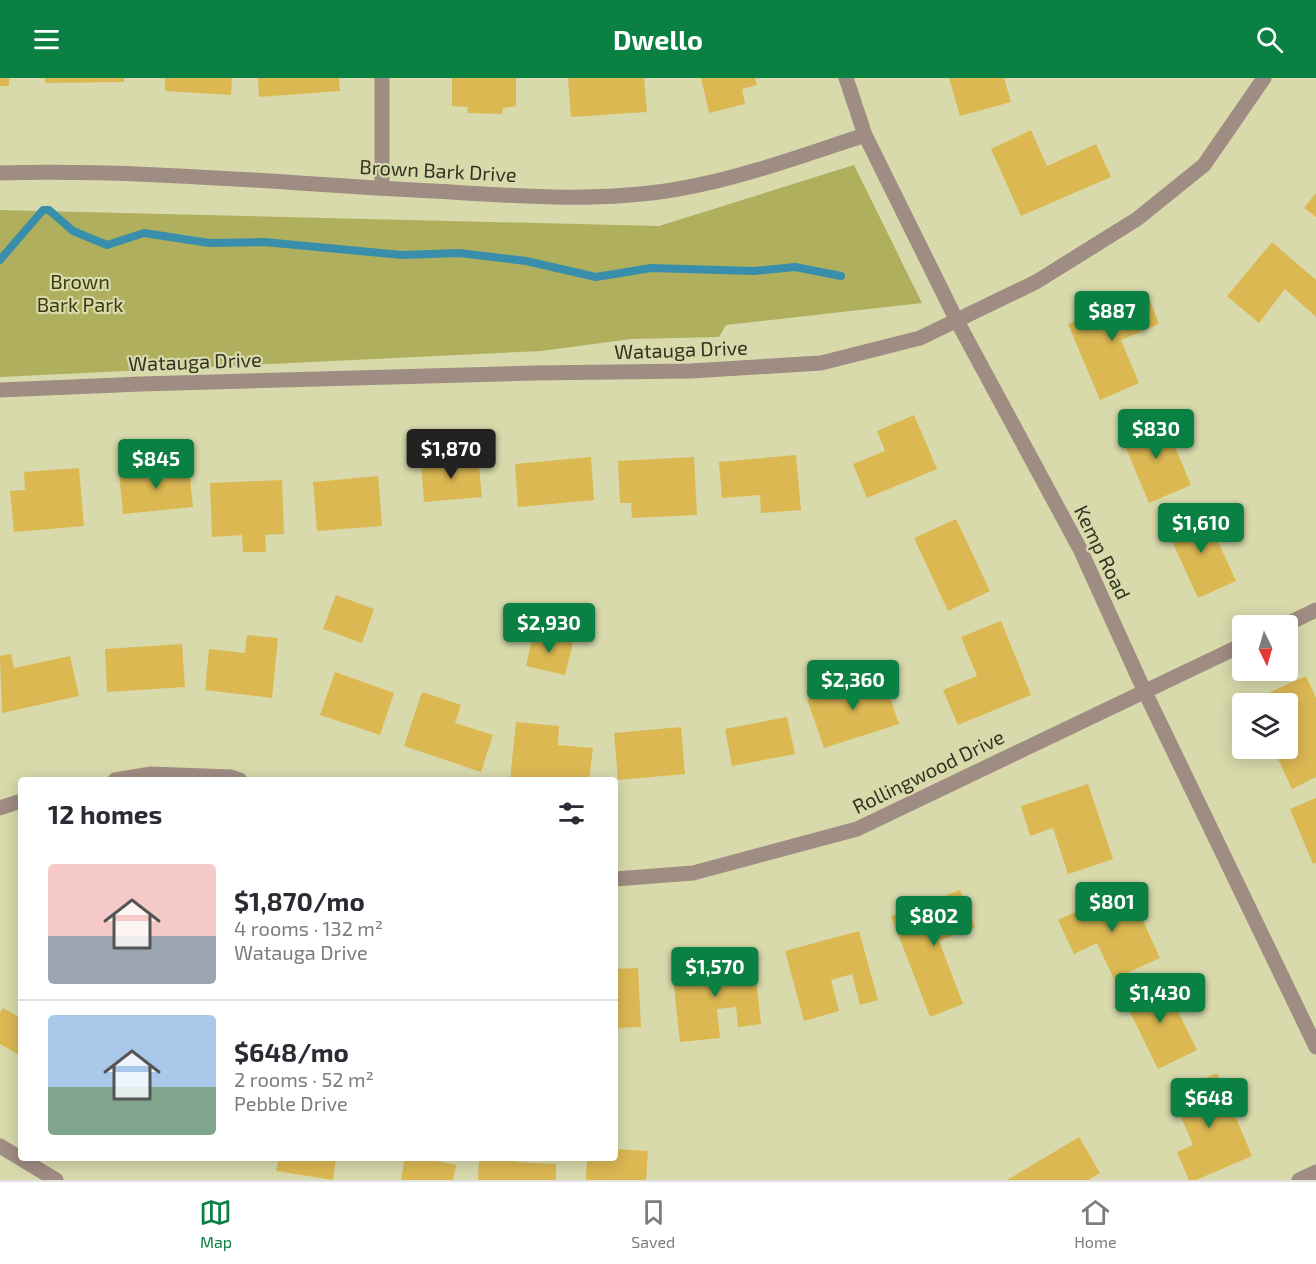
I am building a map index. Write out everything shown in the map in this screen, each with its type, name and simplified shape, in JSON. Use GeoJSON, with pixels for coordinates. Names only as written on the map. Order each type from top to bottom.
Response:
{"type":"FeatureCollection","features":[{"type":"Feature","properties":{"kind":"street"},"geometry":{"type":"LineString","coordinates":[[382,78],[382,189]]}},
{"type":"Feature","properties":{"kind":"street","name":"Kemp Road"},"geometry":{"type":"LineString","coordinates":[[846,78],[865,135],[957,321],[1080,549],[1144,690],[1316,1047]]}},
{"type":"Feature","properties":{"kind":"street","name":"Watauga Drive"},"geometry":{"type":"LineString","coordinates":[[0,390],[534,373],[691,372],[821,363],[920,338],[1036,282],[1137,219],[1204,165],[1264,78]]}},
{"type":"Feature","properties":{"kind":"street","name":"Brown Bark Drive"},"geometry":{"type":"LineString","coordinates":[[0,173],[171,176],[553,198],[679,189],[770,166],[865,135]]}},
{"type":"Feature","properties":{"kind":"street"},"geometry":{"type":"LineString","coordinates":[[1298,619],[1316,610]]}},
{"type":"Feature","properties":{"kind":"street","name":"Rollingwood Drive"},"geometry":{"type":"LineString","coordinates":[[618,879],[693,873],[857,830],[1232,650]]}},
{"type":"Feature","properties":{"kind":"street"},"geometry":{"type":"LineString","coordinates":[[133,777],[151,774],[231,777]]}},
{"type":"Feature","properties":{"kind":"street"},"geometry":{"type":"LineString","coordinates":[[0,808],[18,802]]}},
{"type":"Feature","properties":{"kind":"street"},"geometry":{"type":"LineString","coordinates":[[0,1146],[18,1157]]}},
{"type":"Feature","properties":{"kind":"street"},"geometry":{"type":"LineString","coordinates":[[25,1161],[56,1180]]}},
{"type":"Feature","properties":{"kind":"street"},"geometry":{"type":"LineString","coordinates":[[1299,1180],[1316,1172]]}},
{"type":"Feature","properties":{"kind":"green space","name":"Brown Bark Park"},"geometry":{"type":"Polygon","coordinates":[[[854,165],[922,303],[726,325],[719,337],[631,339],[541,351],[0,377],[0,210],[659,226],[854,165]]]}},
{"type":"Feature","properties":{"kind":"building"},"geometry":{"type":"Polygon","coordinates":[[[0,78],[9,78],[9,86],[0,86],[0,78]]]}},
{"type":"Feature","properties":{"kind":"building"},"geometry":{"type":"Polygon","coordinates":[[[45,78],[124,78],[124,82],[45,83],[45,78]]]}},
{"type":"Feature","properties":{"kind":"building"},"geometry":{"type":"Polygon","coordinates":[[[165,78],[232,78],[231,95],[165,91],[165,78]]]}},
{"type":"Feature","properties":{"kind":"building"},"geometry":{"type":"Polygon","coordinates":[[[258,78],[339,78],[340,91],[259,97],[258,78]]]}},
{"type":"Feature","properties":{"kind":"building"},"geometry":{"type":"Polygon","coordinates":[[[452,78],[516,78],[516,106],[503,108],[502,114],[467,113],[468,107],[452,106],[452,78]]]}},
{"type":"Feature","properties":{"kind":"building"},"geometry":{"type":"Polygon","coordinates":[[[568,78],[644,78],[647,112],[571,117],[568,78]]]}},
{"type":"Feature","properties":{"kind":"building"},"geometry":{"type":"Polygon","coordinates":[[[701,78],[755,78],[757,85],[742,89],[745,104],[709,113],[701,78]]]}},
{"type":"Feature","properties":{"kind":"building"},"geometry":{"type":"Polygon","coordinates":[[[949,78],[1004,78],[1011,102],[960,116],[949,78]]]}},
{"type":"Feature","properties":{"kind":"building"},"geometry":{"type":"Polygon","coordinates":[[[1031,130],[1047,166],[1096,144],[1111,177],[1021,216],[991,149],[1031,130]]]}},
{"type":"Feature","properties":{"kind":"building"},"geometry":{"type":"Polygon","coordinates":[[[1316,193],[1316,217],[1304,208],[1316,193]]]}},
{"type":"Feature","properties":{"kind":"building"},"geometry":{"type":"Polygon","coordinates":[[[1272,242],[1316,280],[1316,317],[1285,289],[1259,323],[1227,296],[1272,242]]]}},
{"type":"Feature","properties":{"kind":"building"},"geometry":{"type":"Polygon","coordinates":[[[1146,291],[1159,324],[1121,340],[1139,383],[1100,400],[1068,324],[1146,291]]]}},
{"type":"Feature","properties":{"kind":"building"},"geometry":{"type":"Polygon","coordinates":[[[914,415],[937,469],[867,498],[853,464],[885,451],[877,431],[914,415]]]}},
{"type":"Feature","properties":{"kind":"building"},"geometry":{"type":"Polygon","coordinates":[[[1162,416],[1191,485],[1149,503],[1120,434],[1162,416]]]}},
{"type":"Feature","properties":{"kind":"building"},"geometry":{"type":"Polygon","coordinates":[[[796,455],[801,510],[761,513],[760,495],[722,498],[719,462],[796,455]]]}},
{"type":"Feature","properties":{"kind":"building"},"geometry":{"type":"Polygon","coordinates":[[[478,457],[482,497],[424,502],[421,462],[478,457]]]}},
{"type":"Feature","properties":{"kind":"building"},"geometry":{"type":"Polygon","coordinates":[[[591,457],[594,500],[518,507],[515,464],[591,457]]]}},
{"type":"Feature","properties":{"kind":"building"},"geometry":{"type":"Polygon","coordinates":[[[694,457],[697,515],[632,518],[631,503],[620,503],[618,461],[694,457]]]}},
{"type":"Feature","properties":{"kind":"building"},"geometry":{"type":"Polygon","coordinates":[[[189,467],[193,507],[123,514],[119,473],[189,467]]]}},
{"type":"Feature","properties":{"kind":"building"},"geometry":{"type":"Polygon","coordinates":[[[79,468],[84,526],[14,532],[10,491],[25,490],[24,472],[79,468]]]}},
{"type":"Feature","properties":{"kind":"building"},"geometry":{"type":"Polygon","coordinates":[[[378,476],[382,526],[317,531],[313,482],[378,476]]]}},
{"type":"Feature","properties":{"kind":"building"},"geometry":{"type":"Polygon","coordinates":[[[282,480],[284,534],[265,535],[266,552],[243,552],[242,535],[212,537],[210,483],[282,480]]]}},
{"type":"Feature","properties":{"kind":"building"},"geometry":{"type":"Polygon","coordinates":[[[1204,511],[1236,581],[1198,598],[1166,528],[1204,511]]]}},
{"type":"Feature","properties":{"kind":"building"},"geometry":{"type":"Polygon","coordinates":[[[956,519],[990,591],[948,611],[914,538],[956,519]]]}},
{"type":"Feature","properties":{"kind":"building"},"geometry":{"type":"Polygon","coordinates":[[[336,595],[374,609],[362,643],[323,629],[336,595]]]}},
{"type":"Feature","properties":{"kind":"building"},"geometry":{"type":"Polygon","coordinates":[[[1001,621],[1031,695],[958,725],[943,690],[977,676],[961,637],[1001,621]]]}},
{"type":"Feature","properties":{"kind":"building"},"geometry":{"type":"Polygon","coordinates":[[[533,634],[573,643],[565,675],[526,666],[533,634]]]}},
{"type":"Feature","properties":{"kind":"building"},"geometry":{"type":"Polygon","coordinates":[[[247,635],[278,638],[272,698],[205,690],[209,649],[245,653],[247,635]]]}},
{"type":"Feature","properties":{"kind":"building"},"geometry":{"type":"Polygon","coordinates":[[[182,644],[185,687],[107,692],[105,649],[182,644]]]}},
{"type":"Feature","properties":{"kind":"building"},"geometry":{"type":"Polygon","coordinates":[[[11,654],[14,668],[70,656],[79,696],[2,713],[0,656],[11,654]]]}},
{"type":"Feature","properties":{"kind":"building"},"geometry":{"type":"Polygon","coordinates":[[[335,672],[394,693],[380,735],[320,715],[335,672]]]}},
{"type":"Feature","properties":{"kind":"building"},"geometry":{"type":"Polygon","coordinates":[[[882,674],[899,724],[824,748],[807,699],[882,674]]]}},
{"type":"Feature","properties":{"kind":"building"},"geometry":{"type":"Polygon","coordinates":[[[1306,676],[1316,698],[1316,777],[1292,789],[1278,759],[1298,759],[1298,693],[1269,693],[1306,676]]]}},
{"type":"Feature","properties":{"kind":"building"},"geometry":{"type":"Polygon","coordinates":[[[422,692],[461,705],[455,723],[493,735],[481,772],[404,746],[422,692]]]}},
{"type":"Feature","properties":{"kind":"building"},"geometry":{"type":"Polygon","coordinates":[[[787,717],[795,754],[732,766],[725,729],[787,717]]]}},
{"type":"Feature","properties":{"kind":"building"},"geometry":{"type":"Polygon","coordinates":[[[516,722],[559,726],[558,745],[593,748],[589,777],[510,777],[516,722]]]}},
{"type":"Feature","properties":{"kind":"building"},"geometry":{"type":"Polygon","coordinates":[[[681,727],[685,774],[618,780],[614,733],[681,727]]]}},
{"type":"Feature","properties":{"kind":"building"},"geometry":{"type":"Polygon","coordinates":[[[1088,784],[1113,859],[1068,874],[1053,828],[1030,836],[1021,806],[1088,784]]]}},
{"type":"Feature","properties":{"kind":"building"},"geometry":{"type":"Polygon","coordinates":[[[1316,798],[1316,863],[1313,864],[1290,809],[1316,798]]]}},
{"type":"Feature","properties":{"kind":"building"},"geometry":{"type":"Polygon","coordinates":[[[1128,888],[1160,958],[1114,979],[1097,943],[1074,954],[1058,920],[1128,888]]]}},
{"type":"Feature","properties":{"kind":"building"},"geometry":{"type":"Polygon","coordinates":[[[960,890],[975,927],[939,941],[963,1004],[930,1017],[891,916],[960,890]]]}},
{"type":"Feature","properties":{"kind":"building"},"geometry":{"type":"Polygon","coordinates":[[[859,931],[878,1000],[860,1005],[852,974],[831,980],[839,1011],[804,1021],[785,951],[859,931]]]}},
{"type":"Feature","properties":{"kind":"building"},"geometry":{"type":"Polygon","coordinates":[[[754,960],[761,1024],[738,1027],[736,1007],[717,1009],[720,1038],[680,1042],[672,969],[754,960]]]}},
{"type":"Feature","properties":{"kind":"building"},"geometry":{"type":"Polygon","coordinates":[[[638,968],[641,1027],[618,1028],[618,969],[638,968]]]}},
{"type":"Feature","properties":{"kind":"building"},"geometry":{"type":"Polygon","coordinates":[[[1162,979],[1197,1050],[1158,1069],[1123,998],[1162,979]]]}},
{"type":"Feature","properties":{"kind":"building"},"geometry":{"type":"Polygon","coordinates":[[[3,1008],[18,1016],[18,1054],[0,1044],[0,1013],[3,1008]]]}},
{"type":"Feature","properties":{"kind":"building"},"geometry":{"type":"Polygon","coordinates":[[[1217,1073],[1252,1156],[1196,1180],[1189,1180],[1177,1152],[1193,1145],[1171,1093],[1217,1073]]]}},
{"type":"Feature","properties":{"kind":"building"},"geometry":{"type":"Polygon","coordinates":[[[1079,1137],[1100,1173],[1088,1180],[1007,1180],[1079,1137]]]}},
{"type":"Feature","properties":{"kind":"building"},"geometry":{"type":"Polygon","coordinates":[[[618,1149],[648,1151],[646,1180],[586,1180],[587,1161],[618,1161],[618,1149]]]}},
{"type":"Feature","properties":{"kind":"building"},"geometry":{"type":"Polygon","coordinates":[[[278,1161],[336,1161],[333,1180],[276,1171],[278,1161]]]}},
{"type":"Feature","properties":{"kind":"building"},"geometry":{"type":"Polygon","coordinates":[[[404,1161],[437,1161],[456,1165],[453,1180],[401,1180],[404,1161]]]}},
{"type":"Feature","properties":{"kind":"building"},"geometry":{"type":"Polygon","coordinates":[[[479,1161],[556,1164],[556,1180],[478,1180],[479,1161]]]}},
{"type":"Feature","properties":{"kind":"waterway"},"geometry":{"type":"LineString","coordinates":[[0,260],[43,210],[49,210],[73,231],[107,245],[144,233],[209,243],[264,242],[402,255],[459,253],[526,261],[596,277],[651,268],[754,271],[795,267],[841,276]]}}]}
